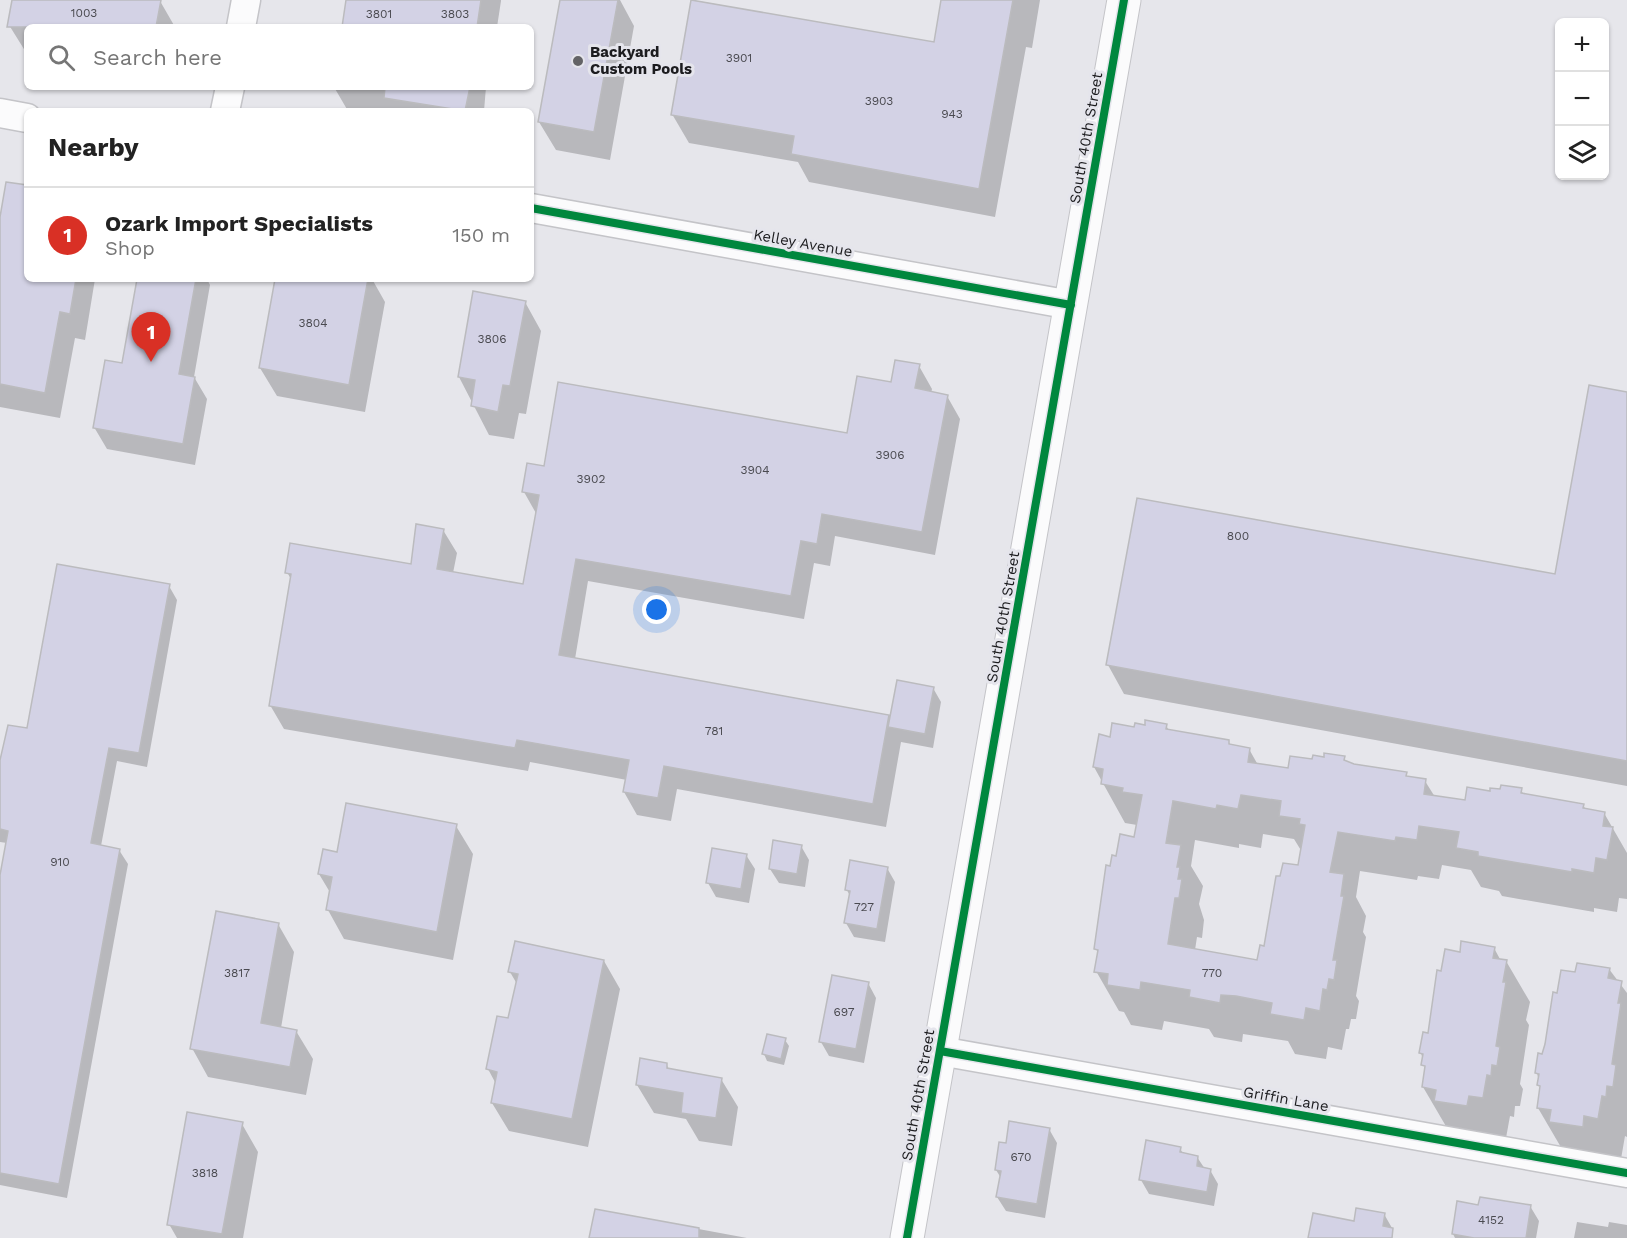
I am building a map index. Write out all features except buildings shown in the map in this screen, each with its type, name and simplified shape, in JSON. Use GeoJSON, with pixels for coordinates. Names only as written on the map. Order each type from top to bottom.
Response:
{"type":"FeatureCollection","features":[{"type":"Feature","properties":{"kind":"street"},"geometry":{"type":"LineString","coordinates":[[242,24],[246,0]]}},
{"type":"Feature","properties":{"kind":"street","name":"South 40th Street"},"geometry":{"type":"LineString","coordinates":[[907,1238],[1124,0]]}},
{"type":"Feature","properties":{"kind":"street"},"geometry":{"type":"LineString","coordinates":[[226,108],[229,90]]}},
{"type":"Feature","properties":{"kind":"street"},"geometry":{"type":"LineString","coordinates":[[0,113],[24,117]]}},
{"type":"Feature","properties":{"kind":"street","name":"Kelley Avenue"},"geometry":{"type":"LineString","coordinates":[[534,209],[1071,305]]}},
{"type":"Feature","properties":{"kind":"street","name":"Griffin Lane"},"geometry":{"type":"LineString","coordinates":[[939,1052],[1627,1173]]}},
{"type":"Feature","properties":{"kind":"cycle path"},"geometry":{"type":"LineString","coordinates":[[907,1238],[1124,0]]}},
{"type":"Feature","properties":{"kind":"cycle path"},"geometry":{"type":"LineString","coordinates":[[534,209],[1071,305]]}},
{"type":"Feature","properties":{"kind":"cycle path"},"geometry":{"type":"LineString","coordinates":[[940,1051],[1627,1173]]}},
{"type":"Feature","properties":{"kind":"place","name":"Backyard Custom Pools"},"geometry":{"type":"Point","coordinates":[578,61]}},
{"type":"Feature","properties":{"kind":"place","name":"Ozark Import Specialists"},"geometry":{"type":"Point","coordinates":[151,362]}}]}
